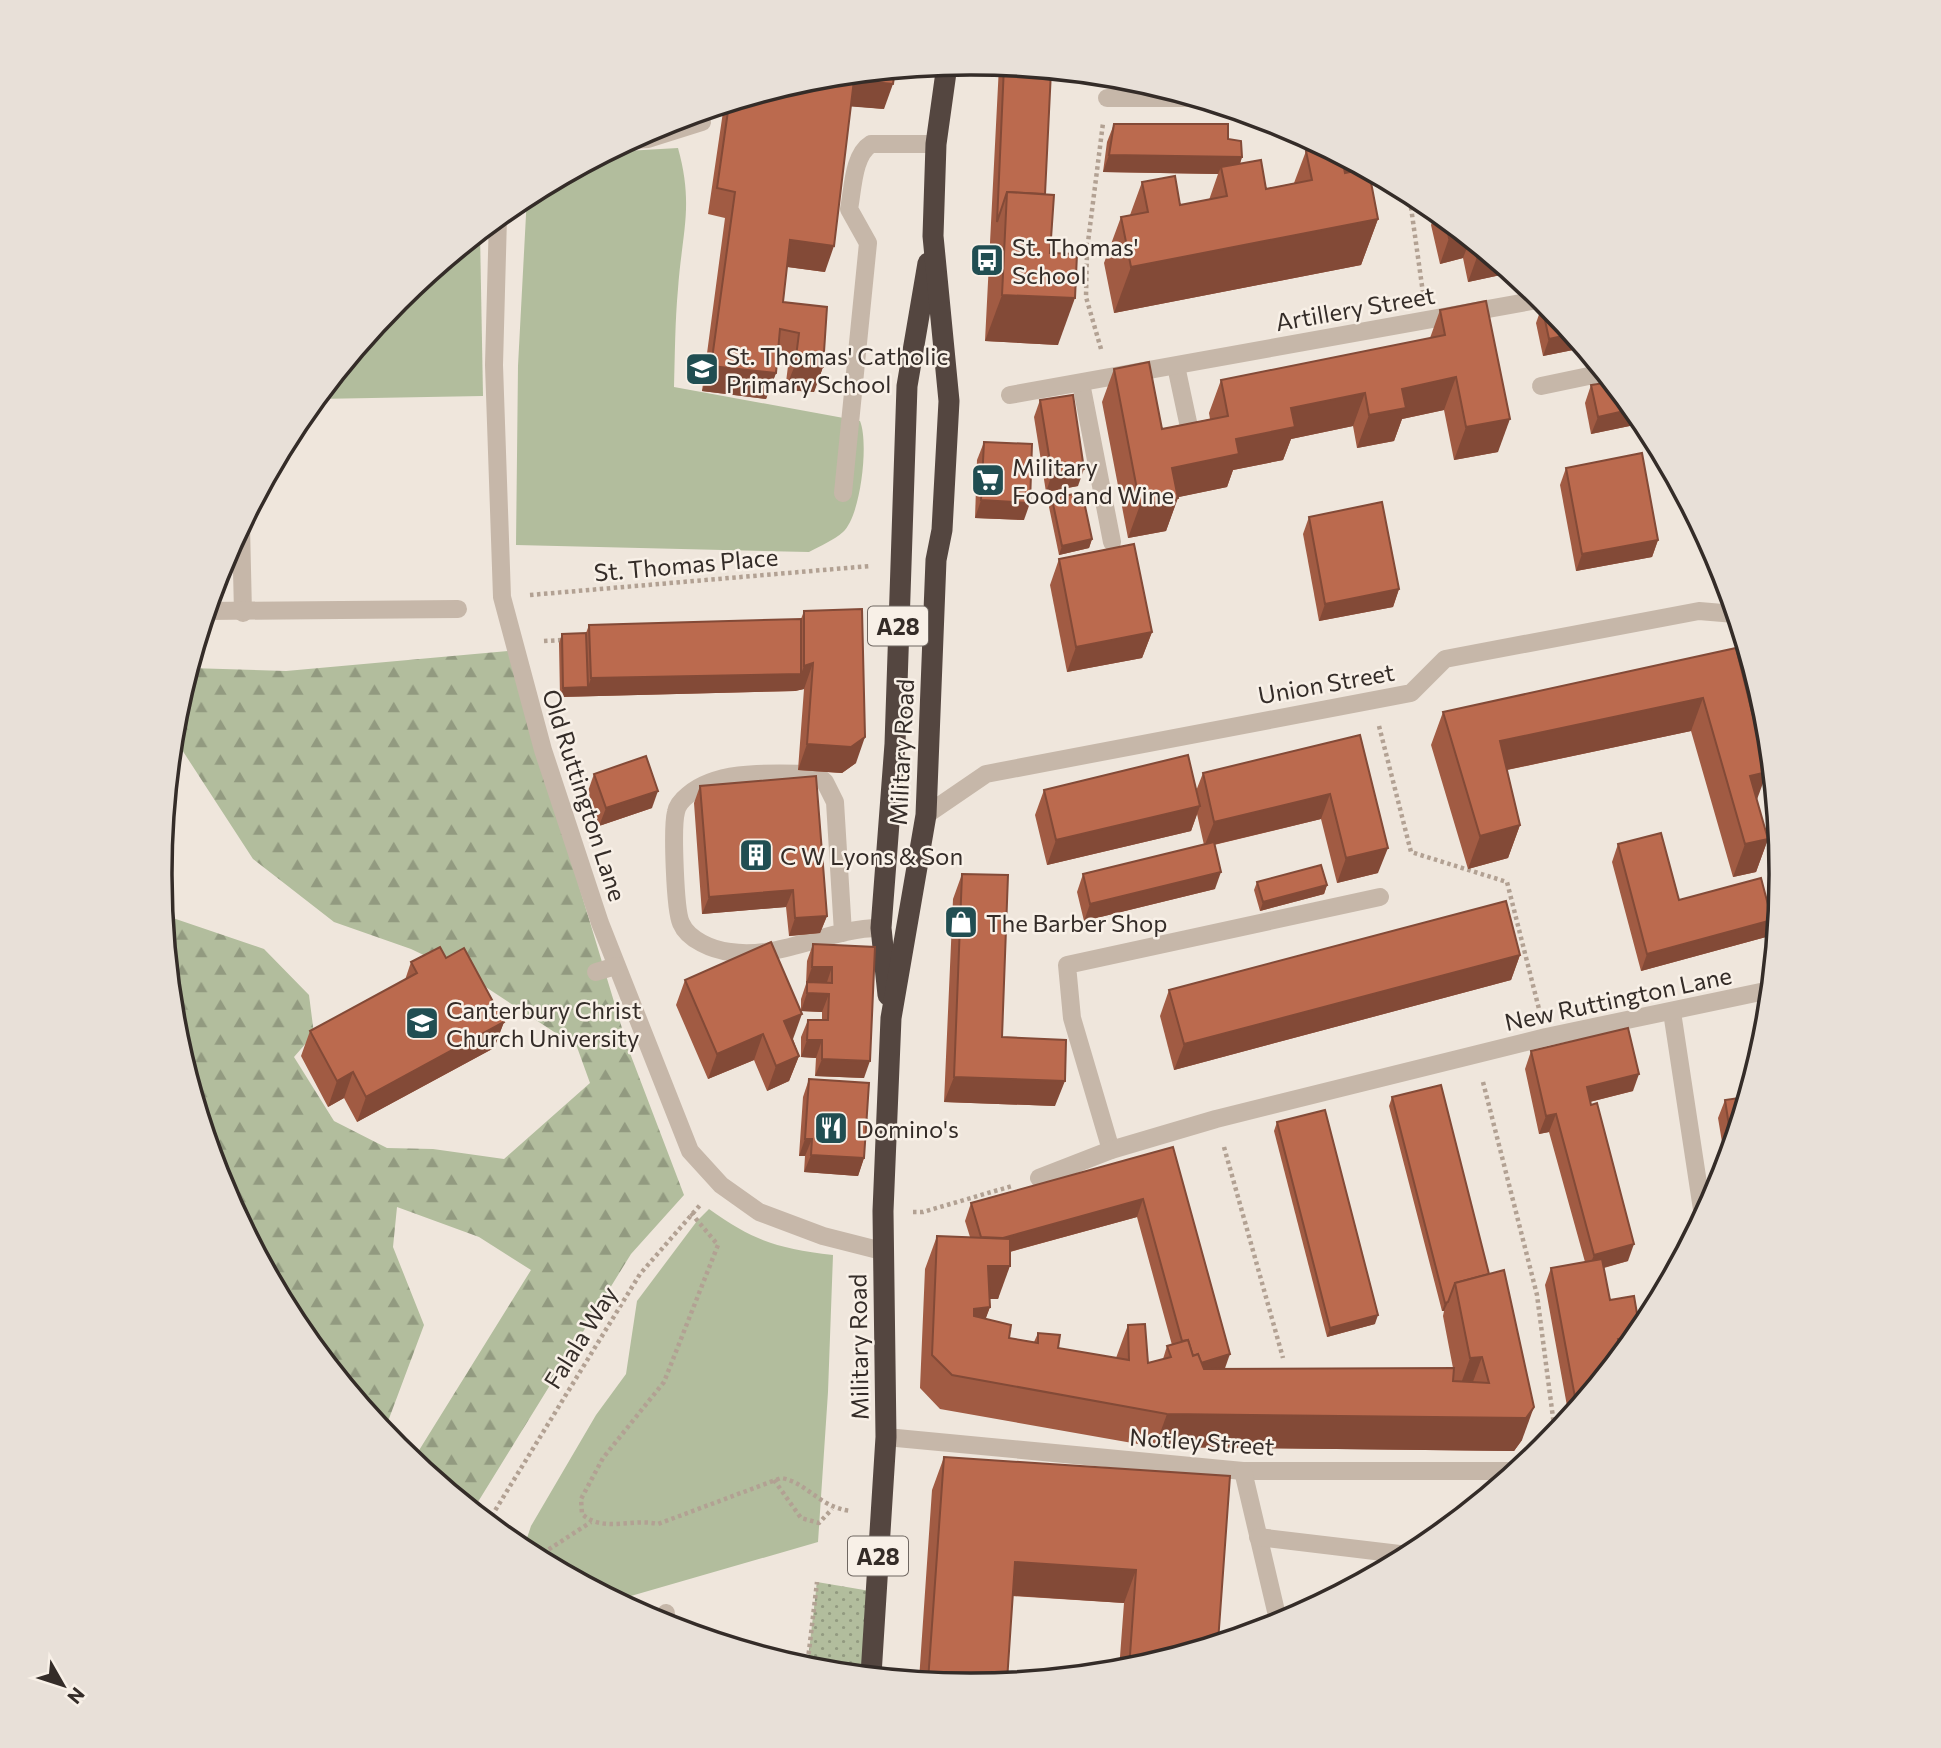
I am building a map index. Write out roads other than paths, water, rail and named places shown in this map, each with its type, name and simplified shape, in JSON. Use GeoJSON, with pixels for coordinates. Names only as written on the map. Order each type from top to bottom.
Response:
{"type":"FeatureCollection","features":[{"type":"Feature","properties":{"kind":"highway","name":"Military Road"},"geometry":{"type":"LineString","coordinates":[[871,1667],[879,1514],[886,1437],[883,1251],[891,1017],[926,815],[936,560],[942,530],[949,401],[933,236],[936,144],[945,76]]}},
{"type":"Feature","properties":{"kind":"highway","name":"Military Road"},"geometry":{"type":"LineString","coordinates":[[891,1017],[881,928],[895,744],[907,386],[933,236]]}},
{"type":"Feature","properties":{"kind":"street"},"geometry":{"type":"LineString","coordinates":[[1107,98],[1144,95]]}},
{"type":"Feature","properties":{"kind":"street"},"geometry":{"type":"LineString","coordinates":[[843,493],[868,243],[849,209],[858,160],[865,148],[871,144],[936,144]]}},
{"type":"Feature","properties":{"kind":"street","name":"Old Ruttington Lane"},"geometry":{"type":"LineString","coordinates":[[498,230],[494,365],[502,597],[543,750],[617,966],[690,1151],[720,1185],[759,1212],[790,1225],[883,1251]]}},
{"type":"Feature","properties":{"kind":"street","name":"Artillery Street"},"geometry":{"type":"LineString","coordinates":[[1010,395],[1527,302]]}},
{"type":"Feature","properties":{"kind":"street"},"geometry":{"type":"LineString","coordinates":[[1176,366],[1189,427]]}},
{"type":"Feature","properties":{"kind":"street"},"geometry":{"type":"LineString","coordinates":[[1541,386],[1594,375]]}},
{"type":"Feature","properties":{"kind":"street"},"geometry":{"type":"LineString","coordinates":[[1081,383],[1112,542]]}},
{"type":"Feature","properties":{"kind":"street"},"geometry":{"type":"LineString","coordinates":[[242,549],[243,613]]}},
{"type":"Feature","properties":{"kind":"street"},"geometry":{"type":"LineString","coordinates":[[216,612],[457,609]]}},
{"type":"Feature","properties":{"kind":"street","name":"Union Street"},"geometry":{"type":"LineString","coordinates":[[926,815],[986,774],[1411,693],[1445,659],[1699,611],[1726,613]]}},
{"type":"Feature","properties":{"kind":"street"},"geometry":{"type":"LineString","coordinates":[[843,933],[835,802],[825,782],[816,774],[734,774],[690,794],[676,809],[673,832],[681,923],[699,942],[729,953],[756,953],[843,933],[860,928],[881,928]]}},
{"type":"Feature","properties":{"kind":"street"},"geometry":{"type":"LineString","coordinates":[[1111,1150],[1072,1018],[1067,965],[1380,897]]}},
{"type":"Feature","properties":{"kind":"street"},"geometry":{"type":"LineString","coordinates":[[596,972],[617,966]]}},
{"type":"Feature","properties":{"kind":"street","name":"New Ruttington Lane"},"geometry":{"type":"LineString","coordinates":[[1039,1178],[1111,1150],[1216,1119],[1546,1037],[1760,992]]}},
{"type":"Feature","properties":{"kind":"street"},"geometry":{"type":"LineString","coordinates":[[1672,1012],[1700,1197]]}},
{"type":"Feature","properties":{"kind":"street","name":"Notley Street"},"geometry":{"type":"LineString","coordinates":[[886,1437],[1243,1471],[1501,1471]]}},
{"type":"Feature","properties":{"kind":"street"},"geometry":{"type":"LineString","coordinates":[[1243,1471],[1276,1612]]}},
{"type":"Feature","properties":{"kind":"street"},"geometry":{"type":"LineString","coordinates":[[1258,1537],[1391,1553]]}},
{"type":"Feature","properties":{"kind":"place","name":"St. Thomas' School"},"geometry":{"type":"Point","coordinates":[987,260]}},
{"type":"Feature","properties":{"kind":"place","name":"St. Thomas' Catholic Primary School"},"geometry":{"type":"Point","coordinates":[702,369]}},
{"type":"Feature","properties":{"kind":"place","name":"Military Food and Wine"},"geometry":{"type":"Point","coordinates":[988,480]}},
{"type":"Feature","properties":{"kind":"place","name":"C W Lyons & Son"},"geometry":{"type":"Point","coordinates":[756,855]}},
{"type":"Feature","properties":{"kind":"place","name":"The Barber Shop"},"geometry":{"type":"Point","coordinates":[961,922]}},
{"type":"Feature","properties":{"kind":"place","name":"Canterbury Christ Church University"},"geometry":{"type":"Point","coordinates":[422,1023]}},
{"type":"Feature","properties":{"kind":"place","name":"Domino's"},"geometry":{"type":"Point","coordinates":[831,1128]}}]}
